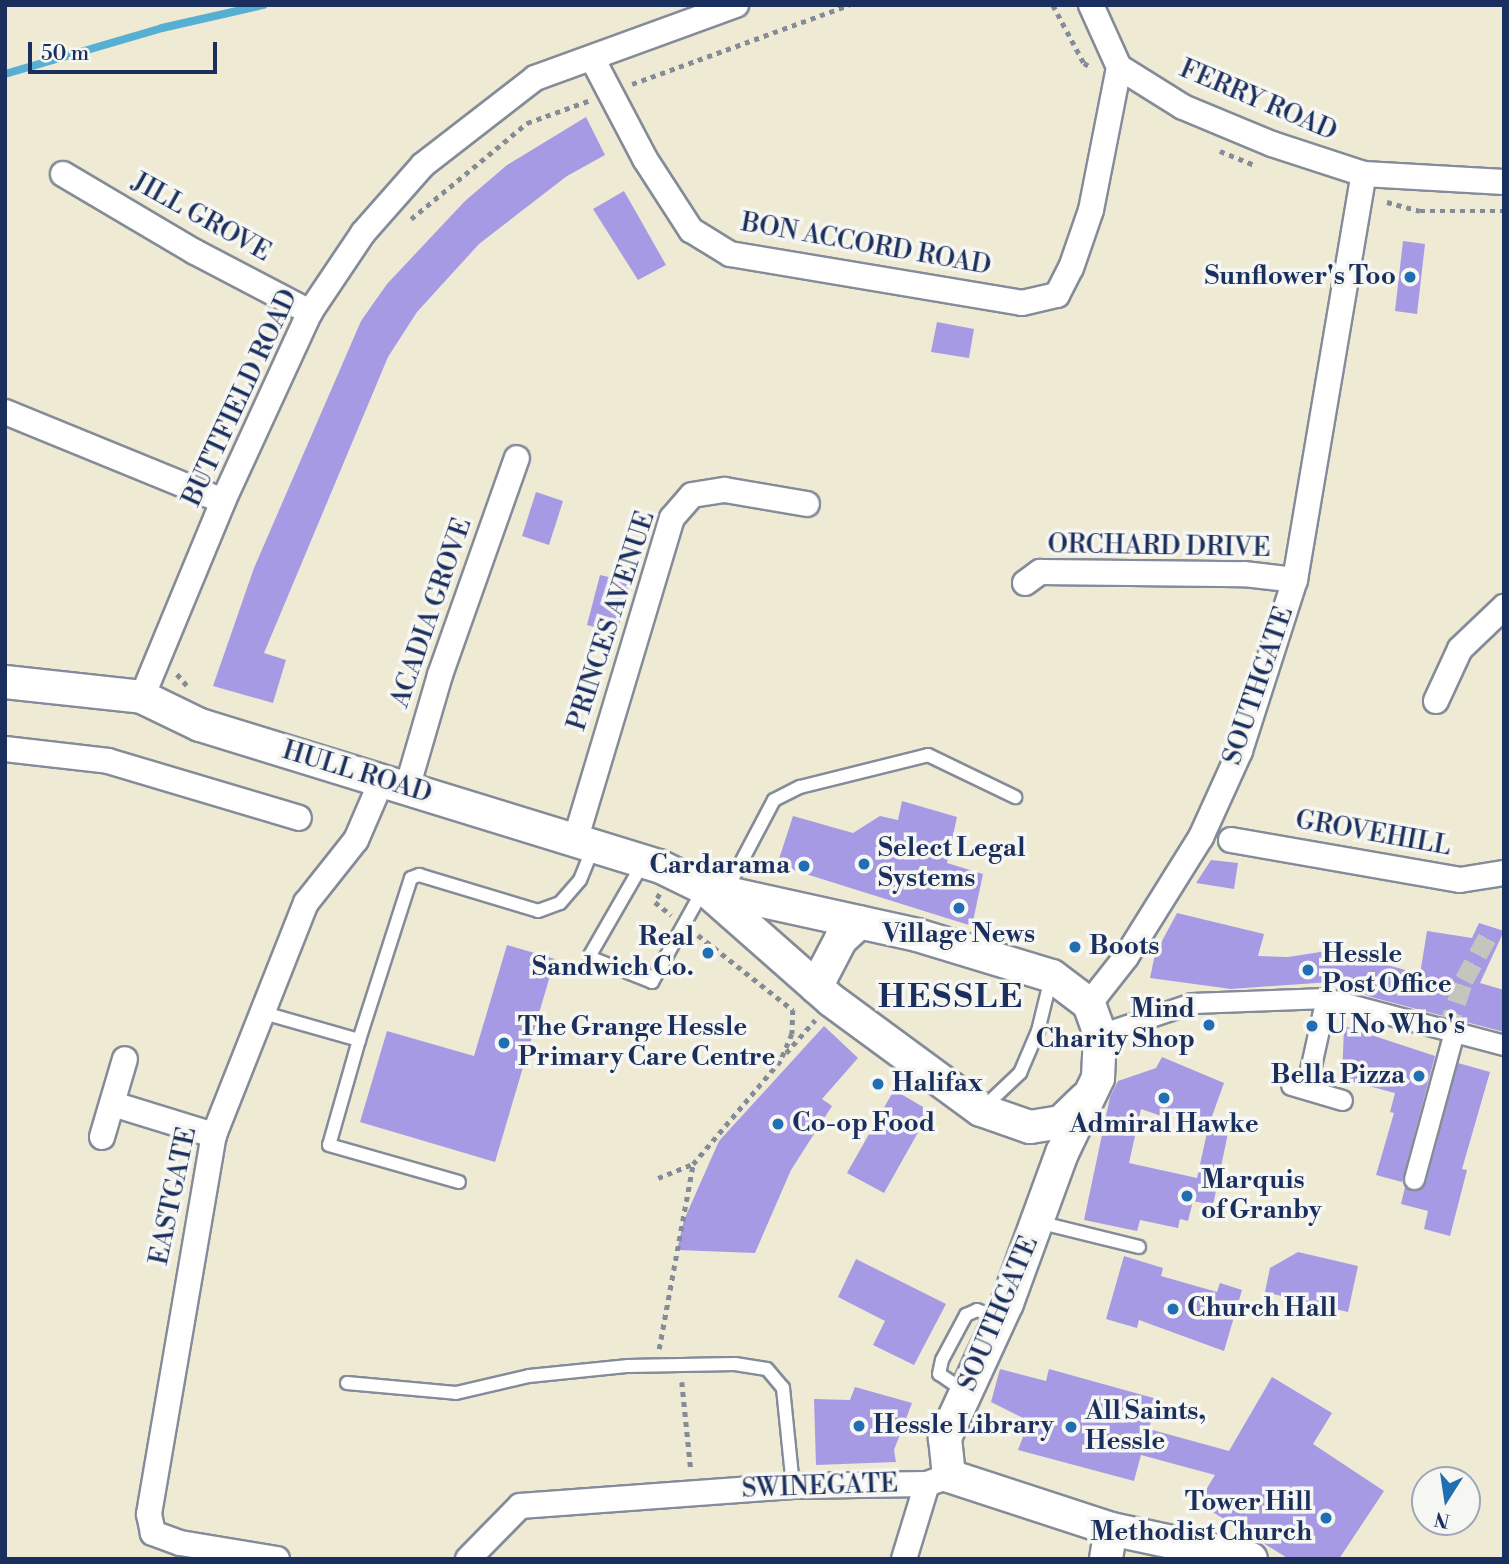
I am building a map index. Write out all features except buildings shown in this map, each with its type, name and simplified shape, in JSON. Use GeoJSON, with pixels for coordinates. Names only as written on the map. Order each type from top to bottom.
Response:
{"type":"FeatureCollection","features":[{"type":"Feature","properties":{"kind":"street","name":"BUTTFIELD ROAD"},"geometry":{"type":"LineString","coordinates":[[142,696],[223,501],[310,312],[363,233],[423,165],[536,78],[736,5]]}},
{"type":"Feature","properties":{"kind":"street"},"geometry":{"type":"LineString","coordinates":[[1091,5],[1119,67]]}},
{"type":"Feature","properties":{"kind":"street","name":"BON ACCORD ROAD"},"geometry":{"type":"LineString","coordinates":[[592,58],[645,159],[691,230],[730,254],[1022,303],[1057,295],[1091,210],[1119,67]]}},
{"type":"Feature","properties":{"kind":"street","name":"FERRY ROAD"},"geometry":{"type":"LineString","coordinates":[[1119,67],[1183,107],[1272,144],[1364,174],[1504,182]]}},
{"type":"Feature","properties":{"kind":"street","name":"JILL GROVE"},"geometry":{"type":"LineString","coordinates":[[63,174],[195,252],[310,312]]}},
{"type":"Feature","properties":{"kind":"street","name":"SOUTHGATE"},"geometry":{"type":"LineString","coordinates":[[938,1480],[945,1438],[1000,1319],[1062,1153],[1098,1078],[1100,1034],[1088,1004],[1126,957],[1201,837],[1240,751],[1295,580],[1364,174]]}},
{"type":"Feature","properties":{"kind":"street"},"geometry":{"type":"LineString","coordinates":[[5,412],[223,501]]}},
{"type":"Feature","properties":{"kind":"street","name":"ACADIA GROVE"},"geometry":{"type":"LineString","coordinates":[[395,784],[440,675],[517,458]]}},
{"type":"Feature","properties":{"kind":"street","name":"PRINCES AVENUE"},"geometry":{"type":"LineString","coordinates":[[584,844],[672,518],[692,495],[725,490],[807,504]]}},
{"type":"Feature","properties":{"kind":"street","name":"ORCHARD DRIVE"},"geometry":{"type":"LineString","coordinates":[[1025,583],[1040,572],[1244,574],[1295,580]]}},
{"type":"Feature","properties":{"kind":"street"},"geometry":{"type":"LineString","coordinates":[[1436,701],[1460,649],[1504,607]]}},
{"type":"Feature","properties":{"kind":"street","name":"HULL ROAD"},"geometry":{"type":"LineString","coordinates":[[5,682],[142,696],[200,725],[643,862],[715,889]]}},
{"type":"Feature","properties":{"kind":"street"},"geometry":{"type":"LineString","coordinates":[[5,749],[107,761],[299,818]]}},
{"type":"Feature","properties":{"kind":"street","name":"EASTGATE"},"geometry":{"type":"LineString","coordinates":[[276,1559],[180,1543],[153,1533],[149,1514],[214,1135],[306,903],[356,840],[395,784]]}},
{"type":"Feature","properties":{"kind":"street","name":"GROVEHILL"},"geometry":{"type":"LineString","coordinates":[[1231,841],[1461,880],[1504,873]]}},
{"type":"Feature","properties":{"kind":"street"},"geometry":{"type":"LineString","coordinates":[[715,889],[1007,959],[1052,976],[1088,1004]]}},
{"type":"Feature","properties":{"kind":"street"},"geometry":{"type":"LineString","coordinates":[[715,889],[824,993],[981,1110],[1030,1127],[1062,1153]]}},
{"type":"Feature","properties":{"kind":"street"},"geometry":{"type":"LineString","coordinates":[[824,993],[841,939],[860,922]]}},
{"type":"Feature","properties":{"kind":"street"},"geometry":{"type":"LineString","coordinates":[[1326,998],[1299,1087],[1342,1100]]}},
{"type":"Feature","properties":{"kind":"street"},"geometry":{"type":"LineString","coordinates":[[1100,1034],[1192,1003],[1326,998],[1504,1045]]}},
{"type":"Feature","properties":{"kind":"street"},"geometry":{"type":"LineString","coordinates":[[1414,1179],[1454,1032]]}},
{"type":"Feature","properties":{"kind":"street"},"geometry":{"type":"LineString","coordinates":[[102,1137],[125,1059]]}},
{"type":"Feature","properties":{"kind":"street"},"geometry":{"type":"LineString","coordinates":[[1030,1127],[1061,1122],[1091,1093]]}},
{"type":"Feature","properties":{"kind":"street"},"geometry":{"type":"LineString","coordinates":[[113,1104],[214,1135]]}},
{"type":"Feature","properties":{"kind":"street"},"geometry":{"type":"LineString","coordinates":[[904,1559],[938,1480]]}},
{"type":"Feature","properties":{"kind":"street","name":"SWINEGATE"},"geometry":{"type":"LineString","coordinates":[[468,1559],[520,1506],[693,1492],[938,1480],[1109,1544],[1251,1559]]}},
{"type":"Feature","properties":{"kind":"lane"},"geometry":{"type":"LineString","coordinates":[[643,862],[589,957],[652,982],[774,800],[800,787],[928,755],[1015,797]]}},
{"type":"Feature","properties":{"kind":"lane"},"geometry":{"type":"LineString","coordinates":[[459,1182],[329,1145],[359,1040],[411,878],[419,874],[538,911],[559,904],[580,880],[584,844]]}},
{"type":"Feature","properties":{"kind":"lane"},"geometry":{"type":"LineString","coordinates":[[981,1110],[1020,1073],[1038,1031],[1052,976]]}},
{"type":"Feature","properties":{"kind":"lane"},"geometry":{"type":"LineString","coordinates":[[264,1013],[359,1040]]}},
{"type":"Feature","properties":{"kind":"lane"},"geometry":{"type":"LineString","coordinates":[[1038,1222],[1139,1247]]}},
{"type":"Feature","properties":{"kind":"lane"},"geometry":{"type":"LineString","coordinates":[[347,1383],[456,1393],[529,1376],[658,1365],[767,1369],[783,1388],[793,1486]]}},
{"type":"Feature","properties":{"kind":"path"},"geometry":{"type":"LineString","coordinates":[[658,1178],[693,1164],[781,1060],[824,993]]}},
{"type":"Feature","properties":{"kind":"path"},"geometry":{"type":"LineString","coordinates":[[693,1164],[657,1381],[682,1381],[693,1492]]}},
{"type":"Feature","properties":{"kind":"waterway"},"geometry":{"type":"LineString","coordinates":[[5,74],[162,28],[263,5]]}},
{"type":"Feature","properties":{"kind":"tunnel"},"geometry":{"type":"LineString","coordinates":[[1447,1030],[1464,980],[1488,936]]}},
{"type":"Feature","properties":{"kind":"place","name":"Sunflower's Too"},"geometry":{"type":"Point","coordinates":[1410,277]}},
{"type":"Feature","properties":{"kind":"place","name":"Select Legal Systems"},"geometry":{"type":"Point","coordinates":[864,864]}},
{"type":"Feature","properties":{"kind":"place","name":"Cardarama"},"geometry":{"type":"Point","coordinates":[804,866]}},
{"type":"Feature","properties":{"kind":"place","name":"Village News"},"geometry":{"type":"Point","coordinates":[959,908]}},
{"type":"Feature","properties":{"kind":"place","name":"Boots"},"geometry":{"type":"Point","coordinates":[1075,947]}},
{"type":"Feature","properties":{"kind":"place","name":"Real Sandwich Co."},"geometry":{"type":"Point","coordinates":[708,953]}},
{"type":"Feature","properties":{"kind":"place","name":"Hessle Post Office"},"geometry":{"type":"Point","coordinates":[1308,970]}},
{"type":"Feature","properties":{"kind":"place","name":"Mind Charity Shop"},"geometry":{"type":"Point","coordinates":[1209,1025]}},
{"type":"Feature","properties":{"kind":"place","name":"U No Who's"},"geometry":{"type":"Point","coordinates":[1312,1026]}},
{"type":"Feature","properties":{"kind":"place","name":"The Grange Hessle Primary Care Centre"},"geometry":{"type":"Point","coordinates":[504,1043]}},
{"type":"Feature","properties":{"kind":"place","name":"Bella Pizza"},"geometry":{"type":"Point","coordinates":[1419,1076]}},
{"type":"Feature","properties":{"kind":"place","name":"Halifax"},"geometry":{"type":"Point","coordinates":[878,1084]}},
{"type":"Feature","properties":{"kind":"place","name":"Admiral Hawke"},"geometry":{"type":"Point","coordinates":[1164,1098]}},
{"type":"Feature","properties":{"kind":"place","name":"Co-op Food"},"geometry":{"type":"Point","coordinates":[778,1124]}},
{"type":"Feature","properties":{"kind":"place","name":"Marquis of Granby"},"geometry":{"type":"Point","coordinates":[1187,1196]}},
{"type":"Feature","properties":{"kind":"place","name":"Church Hall"},"geometry":{"type":"Point","coordinates":[1173,1309]}},
{"type":"Feature","properties":{"kind":"place","name":"Hessle Library"},"geometry":{"type":"Point","coordinates":[859,1426]}},
{"type":"Feature","properties":{"kind":"place","name":"All Saints, Hessle"},"geometry":{"type":"Point","coordinates":[1071,1427]}},
{"type":"Feature","properties":{"kind":"place","name":"Tower Hill Methodist Church"},"geometry":{"type":"Point","coordinates":[1326,1518]}},
{"type":"Feature","properties":{"kind":"district","name":"HESSLE"},"geometry":{"type":"Point","coordinates":[951,998]}}]}
